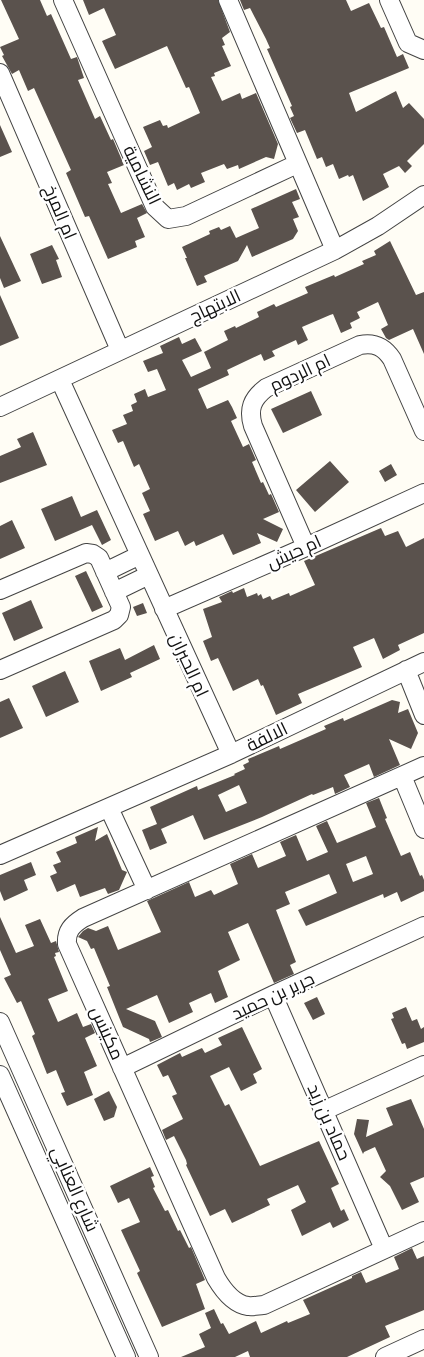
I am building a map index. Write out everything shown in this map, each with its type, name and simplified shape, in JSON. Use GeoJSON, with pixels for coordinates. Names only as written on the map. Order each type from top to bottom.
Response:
{"type":"FeatureCollection","features":[{"type":"Feature","properties":{"kind":"street","name":"النشامية"},"geometry":{"type":"LineString","coordinates":[[63,0],[156,207],[168,219],[186,216],[297,164]]}},
{"type":"Feature","properties":{"kind":"street"},"geometry":{"type":"LineString","coordinates":[[228,0],[335,250]]}},
{"type":"Feature","properties":{"kind":"street"},"geometry":{"type":"LineString","coordinates":[[388,0],[408,43],[424,50]]}},
{"type":"Feature","properties":{"kind":"street","name":"ام المرخ"},"geometry":{"type":"LineString","coordinates":[[0,73],[120,350]]}},
{"type":"Feature","properties":{"kind":"street","name":"الابتهاج"},"geometry":{"type":"LineString","coordinates":[[0,407],[335,250],[423,200]]}},
{"type":"Feature","properties":{"kind":"street","name":"ام الردوم"},"geometry":{"type":"LineString","coordinates":[[306,547],[253,426],[250,406],[256,395],[274,384],[360,344],[379,345],[386,350],[392,360],[424,431]]}},
{"type":"Feature","properties":{"kind":"street","name":"ام الحيران"},"geometry":{"type":"LineString","coordinates":[[60,380],[96,463],[231,754]]}},
{"type":"Feature","properties":{"kind":"street","name":"ام حيش"},"geometry":{"type":"LineString","coordinates":[[164,609],[424,493]]}},
{"type":"Feature","properties":{"kind":"street"},"geometry":{"type":"LineString","coordinates":[[0,590],[86,553],[93,554],[99,558],[121,607],[119,614],[114,620],[0,670]]}},
{"type":"Feature","properties":{"kind":"street"},"geometry":{"type":"LineString","coordinates":[[105,572],[140,555]]}},
{"type":"Feature","properties":{"kind":"street"},"geometry":{"type":"LineString","coordinates":[[114,592],[149,575]]}},
{"type":"Feature","properties":{"kind":"street","name":"الالفة"},"geometry":{"type":"LineString","coordinates":[[0,855],[231,754],[424,662]]}},
{"type":"Feature","properties":{"kind":"street"},"geometry":{"type":"LineString","coordinates":[[406,670],[424,715]]}},
{"type":"Feature","properties":{"kind":"street","name":"مكينس"},"geometry":{"type":"LineString","coordinates":[[424,766],[75,923],[66,936],[66,944],[216,1278],[223,1290],[234,1300],[248,1306],[264,1304],[424,1231]]}},
{"type":"Feature","properties":{"kind":"street"},"geometry":{"type":"LineString","coordinates":[[402,776],[424,829]]}},
{"type":"Feature","properties":{"kind":"street"},"geometry":{"type":"LineString","coordinates":[[109,808],[147,890]]}},
{"type":"Feature","properties":{"kind":"street","name":"جرير بن حميد"},"geometry":{"type":"LineString","coordinates":[[122,1068],[273,995],[424,926]]}},
{"type":"Feature","properties":{"kind":"street","name":"حماد بن زيد"},"geometry":{"type":"LineString","coordinates":[[273,995],[384,1249]]}},
{"type":"Feature","properties":{"kind":"street","name":"شارع العنابي"},"geometry":{"type":"LineString","coordinates":[[0,1022],[149,1357]]}},
{"type":"Feature","properties":{"kind":"street"},"geometry":{"type":"LineString","coordinates":[[324,1111],[424,1065]]}},
{"type":"Feature","properties":{"kind":"street","name":"شارع العنابي"},"geometry":{"type":"LineString","coordinates":[[0,1075],[126,1357]]}},
{"type":"Feature","properties":{"kind":"street"},"geometry":{"type":"LineString","coordinates":[[385,1357],[424,1339]]}},
{"type":"Feature","properties":{"kind":"building"},"geometry":{"type":"Polygon","coordinates":[[[1,0],[40,0],[47,16],[51,14],[71,59],[77,57],[84,78],[78,80],[95,119],[100,116],[111,140],[113,139],[124,165],[107,172],[112,183],[108,184],[121,213],[142,204],[147,213],[137,218],[145,237],[135,241],[137,247],[108,259],[89,216],[85,217],[66,173],[71,170],[34,88],[28,91],[19,70],[12,74],[2,56],[4,55],[0,47],[19,39],[1,0]]]}},
{"type":"Feature","properties":{"kind":"building"},"geometry":{"type":"Polygon","coordinates":[[[83,0],[218,0],[230,32],[222,38],[225,45],[222,46],[231,66],[214,73],[215,76],[211,77],[222,101],[240,93],[242,99],[256,93],[278,144],[274,159],[266,157],[239,169],[238,165],[227,169],[224,164],[201,173],[205,182],[191,188],[189,184],[177,190],[174,183],[168,186],[158,162],[150,165],[144,151],[152,147],[143,127],[160,120],[163,126],[167,125],[168,128],[200,113],[189,87],[186,88],[167,46],[115,69],[102,41],[116,35],[104,8],[89,15],[83,0]]]}},
{"type":"Feature","properties":{"kind":"building"},"geometry":{"type":"Polygon","coordinates":[[[240,0],[346,0],[351,11],[369,3],[381,28],[384,27],[397,57],[403,54],[409,68],[349,93],[356,112],[396,91],[403,108],[409,103],[424,119],[424,144],[407,161],[412,166],[405,173],[399,166],[383,174],[389,187],[363,201],[353,175],[339,179],[333,164],[326,167],[322,157],[317,159],[305,130],[297,133],[290,118],[294,116],[290,107],[292,106],[267,49],[270,48],[250,8],[244,10],[240,0]]]}},
{"type":"Feature","properties":{"kind":"building"},"geometry":{"type":"Polygon","coordinates":[[[0,125],[12,152],[0,157],[0,125]]]}},
{"type":"Feature","properties":{"kind":"building"},"geometry":{"type":"Polygon","coordinates":[[[296,189],[300,199],[292,202],[299,217],[293,219],[298,231],[293,239],[252,257],[247,245],[238,261],[204,276],[207,282],[197,286],[182,247],[210,234],[209,231],[219,227],[221,230],[230,226],[236,238],[259,228],[251,209],[296,189]]]}},
{"type":"Feature","properties":{"kind":"building"},"geometry":{"type":"Polygon","coordinates":[[[0,236],[21,281],[4,288],[0,278],[0,236]]]}},
{"type":"Feature","properties":{"kind":"building"},"geometry":{"type":"Polygon","coordinates":[[[390,241],[416,295],[424,292],[424,354],[413,329],[389,340],[386,338],[381,329],[388,325],[378,302],[357,312],[360,318],[350,323],[352,328],[341,333],[333,314],[330,315],[302,327],[308,340],[298,345],[296,340],[272,351],[275,356],[264,361],[261,354],[227,370],[229,375],[198,389],[207,409],[228,400],[232,407],[237,418],[231,421],[243,447],[249,444],[256,460],[252,462],[261,483],[263,482],[269,495],[271,494],[279,512],[263,519],[283,529],[277,542],[257,533],[261,543],[233,555],[223,534],[196,546],[194,541],[185,546],[178,531],[155,541],[143,514],[150,511],[142,493],[150,489],[139,464],[134,467],[123,441],[118,443],[112,430],[127,424],[123,415],[133,411],[131,405],[137,402],[134,394],[145,389],[148,397],[166,390],[157,369],[148,372],[143,361],[163,353],[160,346],[179,337],[182,344],[195,338],[202,351],[182,360],[191,377],[211,368],[204,352],[228,340],[224,331],[235,326],[236,328],[259,317],[257,312],[274,304],[276,307],[308,293],[305,287],[334,275],[335,277],[364,264],[362,261],[376,255],[374,251],[390,241]]]}},
{"type":"Feature","properties":{"kind":"building"},"geometry":{"type":"Polygon","coordinates":[[[52,245],[59,259],[56,260],[62,277],[42,284],[30,254],[52,245]]]}},
{"type":"Feature","properties":{"kind":"building"},"geometry":{"type":"Polygon","coordinates":[[[0,295],[19,338],[0,346],[0,295]]]}},
{"type":"Feature","properties":{"kind":"building"},"geometry":{"type":"Polygon","coordinates":[[[311,391],[322,415],[283,433],[271,409],[311,391]]]}},
{"type":"Feature","properties":{"kind":"building"},"geometry":{"type":"Polygon","coordinates":[[[33,432],[47,465],[0,483],[0,456],[21,447],[17,439],[33,432]]]}},
{"type":"Feature","properties":{"kind":"building"},"geometry":{"type":"Polygon","coordinates":[[[330,461],[349,482],[315,512],[296,490],[330,461]]]}},
{"type":"Feature","properties":{"kind":"building"},"geometry":{"type":"Polygon","coordinates":[[[391,464],[397,475],[385,482],[379,471],[391,464]]]}},
{"type":"Feature","properties":{"kind":"building"},"geometry":{"type":"Polygon","coordinates":[[[72,496],[81,517],[97,510],[111,540],[102,545],[92,525],[55,541],[41,509],[72,496]]]}},
{"type":"Feature","properties":{"kind":"building"},"geometry":{"type":"Polygon","coordinates":[[[12,520],[25,548],[0,559],[0,526],[12,520]]]}},
{"type":"Feature","properties":{"kind":"building"},"geometry":{"type":"Polygon","coordinates":[[[381,528],[385,536],[398,531],[406,547],[424,538],[424,633],[398,645],[400,650],[383,659],[374,638],[353,647],[362,667],[298,694],[302,703],[276,715],[263,685],[261,686],[258,679],[233,691],[218,658],[211,661],[203,641],[212,637],[203,609],[222,602],[219,597],[244,588],[247,597],[257,593],[258,596],[261,594],[263,599],[270,596],[272,600],[289,593],[290,596],[315,585],[304,561],[381,528]]]}},
{"type":"Feature","properties":{"kind":"building"},"geometry":{"type":"Polygon","coordinates":[[[86,571],[103,607],[92,612],[75,576],[86,571]]]}},
{"type":"Feature","properties":{"kind":"building"},"geometry":{"type":"Polygon","coordinates":[[[31,600],[43,628],[14,641],[2,613],[31,600]]]}},
{"type":"Feature","properties":{"kind":"building"},"geometry":{"type":"Polygon","coordinates":[[[143,603],[147,613],[137,616],[133,607],[143,603]]]}},
{"type":"Feature","properties":{"kind":"building"},"geometry":{"type":"Polygon","coordinates":[[[154,645],[160,659],[130,673],[132,677],[101,691],[89,661],[120,648],[125,660],[154,645]]]}},
{"type":"Feature","properties":{"kind":"building"},"geometry":{"type":"Polygon","coordinates":[[[65,671],[79,702],[46,717],[32,686],[65,671]]]}},
{"type":"Feature","properties":{"kind":"building"},"geometry":{"type":"Polygon","coordinates":[[[9,698],[23,728],[0,738],[0,702],[9,698]]]}},
{"type":"Feature","properties":{"kind":"building"},"geometry":{"type":"Polygon","coordinates":[[[392,700],[400,702],[398,713],[408,709],[418,733],[411,749],[389,739],[400,765],[374,777],[369,764],[344,775],[350,787],[335,794],[333,787],[312,794],[262,817],[204,840],[193,815],[161,829],[167,843],[150,850],[142,830],[157,824],[150,807],[197,786],[198,790],[235,775],[245,769],[243,765],[249,762],[248,759],[279,746],[280,749],[326,729],[324,726],[343,718],[344,721],[392,700]],[[239,785],[218,795],[226,812],[247,803],[239,785]]]}},
{"type":"Feature","properties":{"kind":"building"},"geometry":{"type":"Polygon","coordinates":[[[379,798],[387,818],[385,819],[401,856],[410,852],[420,876],[422,875],[424,880],[424,891],[401,902],[397,892],[384,898],[383,894],[306,926],[298,910],[337,893],[329,874],[285,892],[290,904],[276,910],[296,962],[290,965],[294,974],[274,983],[248,923],[228,932],[240,960],[218,971],[228,997],[215,1003],[211,993],[189,1003],[193,1012],[169,1023],[157,995],[126,1009],[155,1021],[162,1037],[150,1042],[149,1039],[123,1027],[107,987],[110,986],[94,948],[91,949],[87,941],[78,937],[83,931],[88,928],[96,931],[108,926],[118,950],[161,932],[147,901],[189,882],[195,897],[211,890],[214,895],[238,884],[230,864],[252,854],[258,868],[286,856],[280,842],[296,835],[307,861],[328,852],[316,826],[327,821],[337,843],[376,827],[366,803],[379,798]],[[366,856],[346,864],[353,882],[373,874],[366,856]]]}},
{"type":"Feature","properties":{"kind":"building"},"geometry":{"type":"Polygon","coordinates":[[[98,827],[95,841],[107,834],[122,870],[127,872],[119,890],[108,894],[105,888],[80,897],[75,884],[57,892],[50,876],[57,873],[53,865],[61,862],[56,852],[77,843],[75,837],[98,827]]]}},
{"type":"Feature","properties":{"kind":"building"},"geometry":{"type":"Polygon","coordinates":[[[31,862],[36,875],[24,880],[28,890],[4,901],[0,891],[0,875],[31,862]]]}},
{"type":"Feature","properties":{"kind":"building"},"geometry":{"type":"Polygon","coordinates":[[[0,917],[16,953],[34,946],[25,925],[40,919],[51,943],[56,941],[59,952],[55,953],[56,956],[54,957],[68,991],[48,999],[58,1022],[77,1013],[83,1027],[91,1024],[95,1033],[85,1038],[97,1066],[84,1072],[93,1095],[67,1106],[61,1093],[65,1092],[56,1070],[47,1074],[32,1036],[35,1034],[21,1001],[17,1003],[4,978],[11,975],[0,950],[0,917]]]}},
{"type":"Feature","properties":{"kind":"building"},"geometry":{"type":"Polygon","coordinates":[[[317,997],[325,1014],[313,1020],[304,1003],[317,997]]]}},
{"type":"Feature","properties":{"kind":"building"},"geometry":{"type":"Polygon","coordinates":[[[406,1007],[412,1021],[417,1019],[421,1029],[424,1027],[424,1042],[407,1049],[405,1043],[402,1044],[391,1019],[394,1018],[392,1013],[406,1007]]]}},
{"type":"Feature","properties":{"kind":"building"},"geometry":{"type":"Polygon","coordinates":[[[242,1027],[262,1069],[253,1074],[257,1083],[241,1091],[229,1067],[210,1076],[225,1106],[229,1104],[260,1166],[319,1141],[339,1184],[331,1188],[341,1211],[344,1209],[349,1220],[333,1228],[330,1222],[302,1236],[291,1210],[306,1202],[298,1185],[267,1199],[270,1205],[232,1223],[225,1209],[210,1216],[174,1136],[166,1140],[162,1130],[183,1119],[172,1096],[177,1094],[168,1075],[163,1077],[157,1065],[180,1053],[182,1057],[202,1048],[205,1053],[222,1045],[218,1038],[242,1027]]]}},
{"type":"Feature","properties":{"kind":"building"},"geometry":{"type":"Polygon","coordinates":[[[109,1091],[117,1107],[114,1117],[104,1121],[94,1099],[109,1091]]]}},
{"type":"Feature","properties":{"kind":"building"},"geometry":{"type":"Polygon","coordinates":[[[411,1099],[424,1129],[424,1177],[410,1183],[419,1202],[402,1210],[390,1186],[380,1177],[386,1171],[375,1147],[363,1154],[354,1134],[357,1119],[369,1120],[366,1137],[393,1125],[386,1108],[411,1099]]]}},
{"type":"Feature","properties":{"kind":"building"},"geometry":{"type":"Polygon","coordinates":[[[150,1167],[154,1176],[151,1177],[155,1187],[153,1188],[165,1211],[168,1210],[178,1231],[180,1230],[189,1248],[191,1247],[205,1280],[196,1284],[205,1309],[162,1327],[137,1273],[140,1271],[121,1230],[140,1222],[129,1198],[118,1203],[110,1186],[150,1167]]]}},
{"type":"Feature","properties":{"kind":"building"},"geometry":{"type":"Polygon","coordinates":[[[412,1248],[417,1259],[424,1256],[424,1310],[385,1326],[390,1337],[347,1357],[250,1357],[248,1351],[235,1357],[181,1357],[205,1347],[199,1334],[211,1328],[205,1313],[214,1309],[221,1324],[223,1323],[229,1334],[256,1321],[261,1333],[287,1321],[288,1323],[310,1314],[303,1300],[352,1278],[352,1276],[361,1272],[366,1283],[399,1269],[394,1257],[412,1248]]]}}]}
